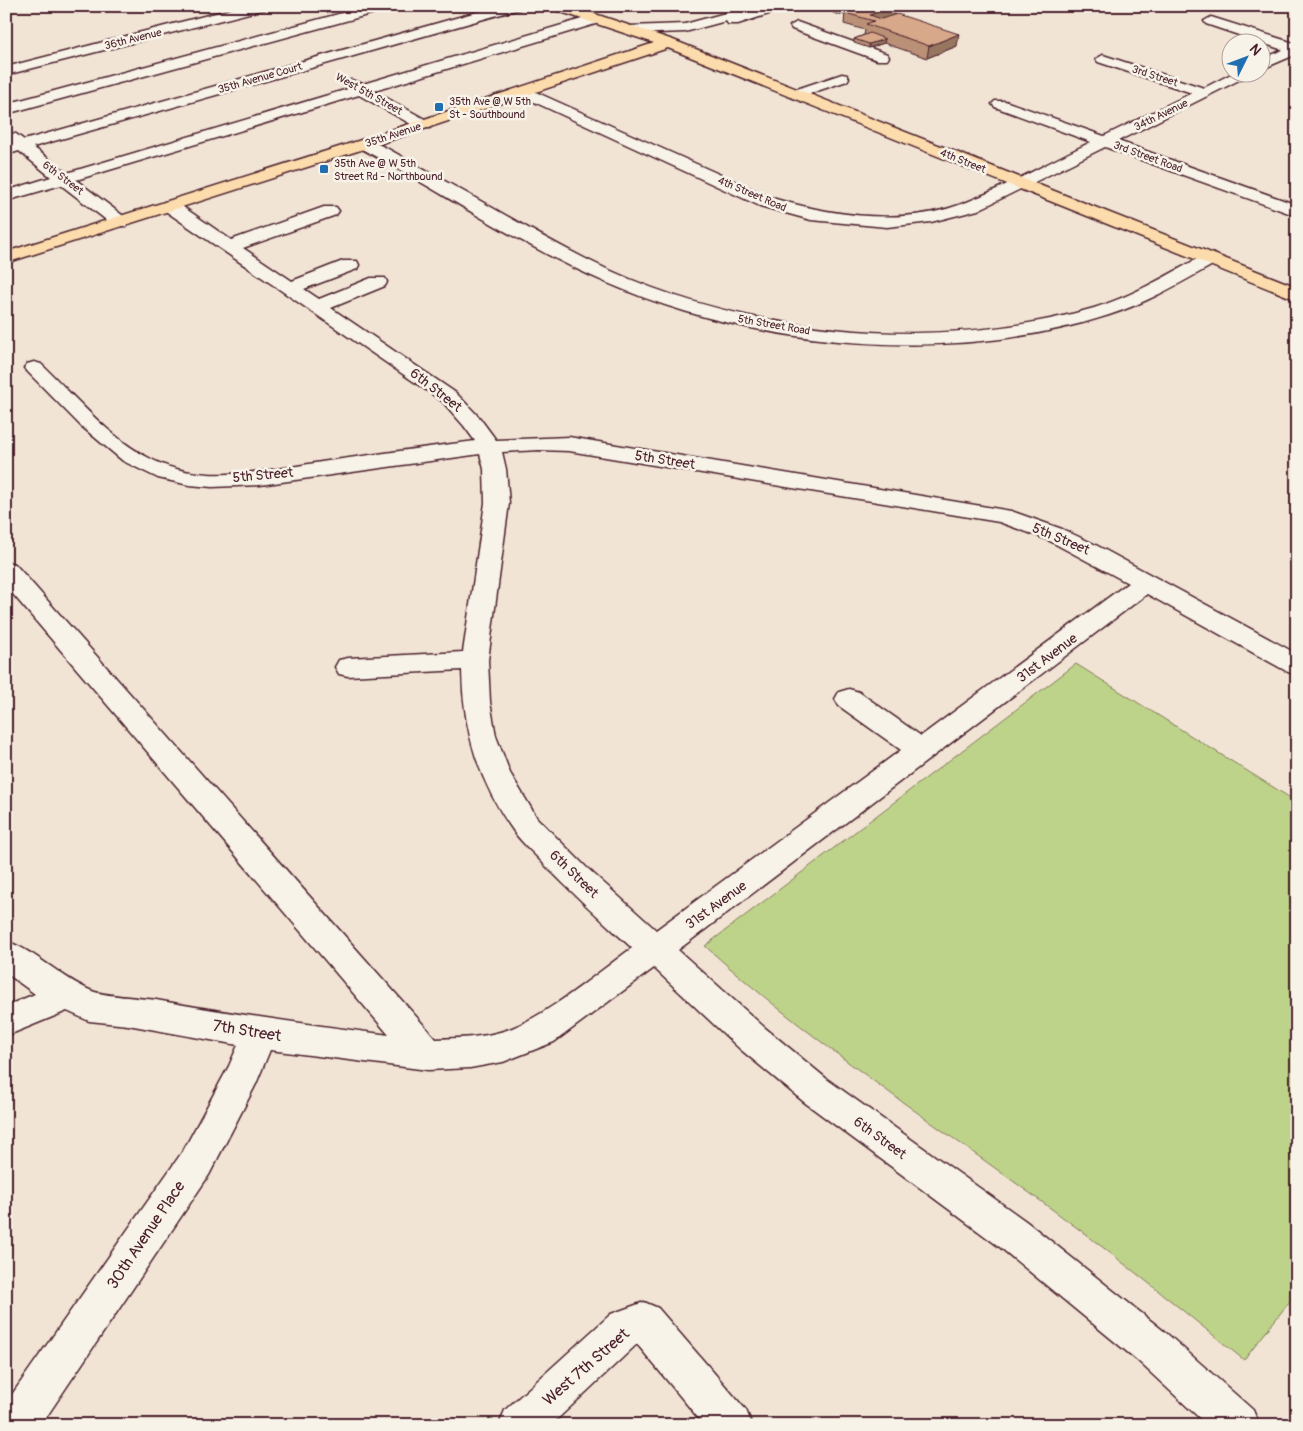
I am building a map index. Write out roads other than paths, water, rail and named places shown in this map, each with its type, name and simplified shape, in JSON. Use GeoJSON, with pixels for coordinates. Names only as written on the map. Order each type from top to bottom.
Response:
{"type":"FeatureCollection","features":[{"type":"Feature","properties":{"kind":"main road","name":"4th Street"},"geometry":{"type":"LineString","coordinates":[[557,6],[668,43],[1297,294]]}},
{"type":"Feature","properties":{"kind":"main road","name":"35th Avenue"},"geometry":{"type":"LineString","coordinates":[[6,258],[424,125],[668,43]]}},
{"type":"Feature","properties":{"kind":"street","name":"36th Avenue"},"geometry":{"type":"LineString","coordinates":[[6,71],[260,6]]}},
{"type":"Feature","properties":{"kind":"street"},"geometry":{"type":"LineString","coordinates":[[6,109],[384,6]]}},
{"type":"Feature","properties":{"kind":"street","name":"35th Avenue Court"},"geometry":{"type":"LineString","coordinates":[[14,148],[514,6]]}},
{"type":"Feature","properties":{"kind":"street"},"geometry":{"type":"LineString","coordinates":[[584,6],[622,19],[628,29],[685,28],[733,15],[751,16]]}},
{"type":"Feature","properties":{"kind":"street","name":"35th Avenue"},"geometry":{"type":"LineString","coordinates":[[668,43],[779,6]]}},
{"type":"Feature","properties":{"kind":"street"},"geometry":{"type":"LineString","coordinates":[[848,8],[880,6]]}},
{"type":"Feature","properties":{"kind":"street"},"geometry":{"type":"LineString","coordinates":[[6,196],[597,19]]}},
{"type":"Feature","properties":{"kind":"street"},"geometry":{"type":"LineString","coordinates":[[1211,21],[1296,49]]}},
{"type":"Feature","properties":{"kind":"street"},"geometry":{"type":"LineString","coordinates":[[797,26],[837,41],[856,41],[878,49],[883,59]]}},
{"type":"Feature","properties":{"kind":"street"},"geometry":{"type":"LineString","coordinates":[[1270,61],[1296,49]]}},
{"type":"Feature","properties":{"kind":"street","name":"3rd Street"},"geometry":{"type":"LineString","coordinates":[[1103,59],[1206,93]]}},
{"type":"Feature","properties":{"kind":"street","name":"West 5th Street"},"geometry":{"type":"LineString","coordinates":[[314,63],[424,125]]}},
{"type":"Feature","properties":{"kind":"street"},"geometry":{"type":"LineString","coordinates":[[796,94],[842,78]]}},
{"type":"Feature","properties":{"kind":"street","name":"34th Avenue"},"geometry":{"type":"LineString","coordinates":[[1020,183],[1228,82]]}},
{"type":"Feature","properties":{"kind":"street","name":"4th Street Road"},"geometry":{"type":"LineString","coordinates":[[524,92],[766,202],[811,215],[866,222],[931,217],[972,206],[1020,183]]}},
{"type":"Feature","properties":{"kind":"street","name":"3rd Street Road"},"geometry":{"type":"LineString","coordinates":[[1000,104],[1295,209]]}},
{"type":"Feature","properties":{"kind":"street","name":"6th Street"},"geometry":{"type":"LineString","coordinates":[[6,134],[14,148],[64,179],[120,222]]}},
{"type":"Feature","properties":{"kind":"street","name":"5th Street Road"},"geometry":{"type":"LineString","coordinates":[[364,144],[611,278],[664,299],[720,316],[812,332],[907,338],[991,333],[1023,329],[1099,312],[1150,293],[1210,259]]}},
{"type":"Feature","properties":{"kind":"street","name":"6th Street"},"geometry":{"type":"LineString","coordinates":[[170,206],[449,397],[471,419],[491,447],[497,482],[497,503],[475,660],[476,702],[482,736],[496,775],[526,826],[575,876],[752,1038],[809,1085],[1014,1235],[1151,1346],[1238,1425]]}},
{"type":"Feature","properties":{"kind":"street"},"geometry":{"type":"LineString","coordinates":[[230,246],[330,210]]}},
{"type":"Feature","properties":{"kind":"street"},"geometry":{"type":"LineString","coordinates":[[290,288],[350,265]]}},
{"type":"Feature","properties":{"kind":"street"},"geometry":{"type":"LineString","coordinates":[[318,306],[378,282]]}},
{"type":"Feature","properties":{"kind":"street","name":"5th Street"},"geometry":{"type":"LineString","coordinates":[[34,368],[125,453],[147,466],[174,474],[204,479],[249,478],[491,447],[569,444],[1003,516],[1054,534],[1147,582],[1297,666]]}},
{"type":"Feature","properties":{"kind":"street"},"geometry":{"type":"LineString","coordinates":[[6,570],[428,1055]]}},
{"type":"Feature","properties":{"kind":"street","name":"31st Avenue"},"geometry":{"type":"LineString","coordinates":[[503,1047],[542,1031],[922,751],[1147,582]]}},
{"type":"Feature","properties":{"kind":"street"},"geometry":{"type":"LineString","coordinates":[[348,667],[475,660]]}},
{"type":"Feature","properties":{"kind":"street"},"geometry":{"type":"LineString","coordinates":[[849,699],[922,751]]}},
{"type":"Feature","properties":{"kind":"street","name":"7th Street"},"geometry":{"type":"LineString","coordinates":[[6,956],[47,984],[89,1006],[128,1010],[259,1034],[428,1055],[470,1053],[503,1047]]}},
{"type":"Feature","properties":{"kind":"street"},"geometry":{"type":"LineString","coordinates":[[6,1021],[68,995]]}},
{"type":"Feature","properties":{"kind":"street","name":"30th Avenue Place"},"geometry":{"type":"LineString","coordinates":[[16,1425],[196,1163],[244,1073],[259,1034]]}},
{"type":"Feature","properties":{"kind":"street","name":"West 7th Street"},"geometry":{"type":"LineString","coordinates":[[520,1425],[625,1328],[644,1322],[731,1425]]}},
{"type":"Feature","properties":{"kind":"place","name":"35th Ave @ W 5th St - Southbound"},"geometry":{"type":"Point","coordinates":[439,107]}},
{"type":"Feature","properties":{"kind":"place","name":"35th Ave @ W 5th Street Rd - Northbound"},"geometry":{"type":"Point","coordinates":[324,169]}}]}
